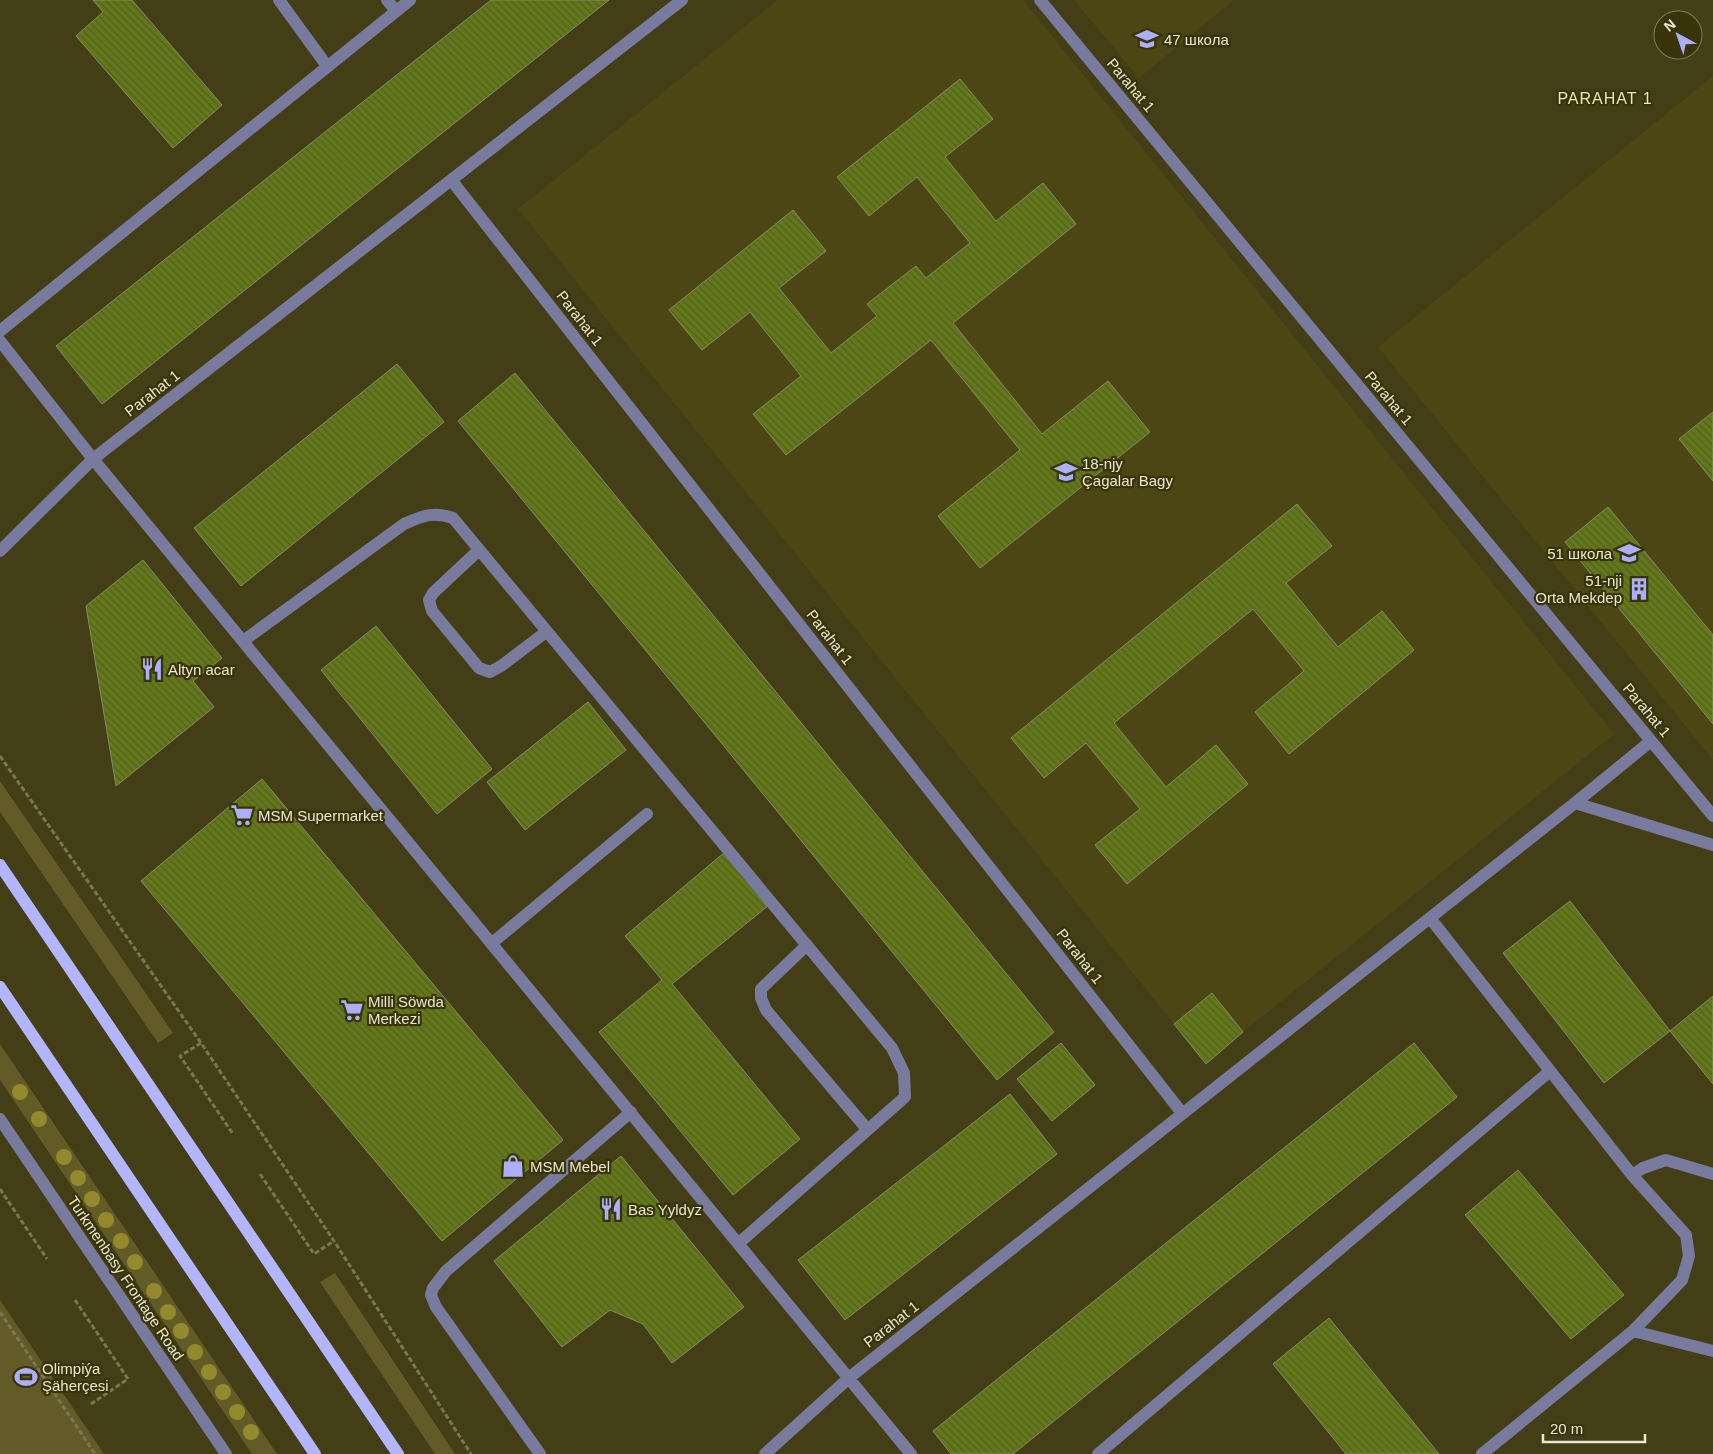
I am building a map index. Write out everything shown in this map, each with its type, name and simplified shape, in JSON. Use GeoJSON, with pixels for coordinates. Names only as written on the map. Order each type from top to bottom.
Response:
{"type":"FeatureCollection","features":[{"type":"Feature","properties":{"kind":"main road"},"geometry":{"type":"LineString","coordinates":[[0,865],[398,1454]]}},
{"type":"Feature","properties":{"kind":"main road"},"geometry":{"type":"LineString","coordinates":[[0,987],[315,1454]]}},
{"type":"Feature","properties":{"kind":"street"},"geometry":{"type":"LineString","coordinates":[[279,0],[327,66]]}},
{"type":"Feature","properties":{"kind":"street"},"geometry":{"type":"LineString","coordinates":[[387,0],[396,11]]}},
{"type":"Feature","properties":{"kind":"street"},"geometry":{"type":"LineString","coordinates":[[0,331],[410,0]]}},
{"type":"Feature","properties":{"kind":"street","name":"Parahat 1"},"geometry":{"type":"LineString","coordinates":[[1040,0],[1713,816]]}},
{"type":"Feature","properties":{"kind":"street","name":"Parahat 1"},"geometry":{"type":"LineString","coordinates":[[0,550],[93,459],[452,181],[675,2]]}},
{"type":"Feature","properties":{"kind":"street","name":"Parahat 1"},"geometry":{"type":"LineString","coordinates":[[452,181],[1182,1113]]}},
{"type":"Feature","properties":{"kind":"street"},"geometry":{"type":"LineString","coordinates":[[0,341],[93,459],[911,1454]]}},
{"type":"Feature","properties":{"kind":"street"},"geometry":{"type":"LineString","coordinates":[[243,641],[404,524],[422,516],[441,514],[453,518],[892,1048],[904,1073],[905,1097],[738,1243]]}},
{"type":"Feature","properties":{"kind":"street"},"geometry":{"type":"LineString","coordinates":[[480,550],[433,593],[430,600],[432,611],[479,668],[490,672],[501,666],[546,632]]}},
{"type":"Feature","properties":{"kind":"street","name":"Parahat 1"},"geometry":{"type":"LineString","coordinates":[[765,1454],[850,1378],[1575,803],[1650,740]]}},
{"type":"Feature","properties":{"kind":"street"},"geometry":{"type":"LineString","coordinates":[[1575,803],[1713,844]]}},
{"type":"Feature","properties":{"kind":"street"},"geometry":{"type":"LineString","coordinates":[[492,943],[648,814]]}},
{"type":"Feature","properties":{"kind":"street"},"geometry":{"type":"LineString","coordinates":[[1430,918],[1632,1175],[1686,1236],[1689,1256],[1682,1280],[1633,1331],[1482,1454]]}},
{"type":"Feature","properties":{"kind":"street"},"geometry":{"type":"LineString","coordinates":[[807,945],[761,989],[761,998],[766,1010],[867,1129]]}},
{"type":"Feature","properties":{"kind":"street"},"geometry":{"type":"LineString","coordinates":[[1098,1454],[1550,1071]]}},
{"type":"Feature","properties":{"kind":"street"},"geometry":{"type":"LineString","coordinates":[[540,1454],[436,1306],[431,1295],[433,1288],[446,1272],[631,1112]]}},
{"type":"Feature","properties":{"kind":"street","name":"Turkmenbasy Frontage Road"},"geometry":{"type":"LineString","coordinates":[[0,1120],[226,1454]]}},
{"type":"Feature","properties":{"kind":"street"},"geometry":{"type":"LineString","coordinates":[[1632,1175],[1643,1168],[1666,1160],[1713,1174]]}},
{"type":"Feature","properties":{"kind":"street"},"geometry":{"type":"LineString","coordinates":[[1633,1331],[1713,1351]]}},
{"type":"Feature","properties":{"kind":"path"},"geometry":{"type":"LineString","coordinates":[[0,756],[200,1043],[334,1241],[471,1454]]}},
{"type":"Feature","properties":{"kind":"path"},"geometry":{"type":"LineString","coordinates":[[200,1043],[180,1056],[233,1134]]}},
{"type":"Feature","properties":{"kind":"path"},"geometry":{"type":"LineString","coordinates":[[260,1174],[314,1254],[334,1241]]}},
{"type":"Feature","properties":{"kind":"path"},"geometry":{"type":"LineString","coordinates":[[0,1189],[47,1258]]}},
{"type":"Feature","properties":{"kind":"path"},"geometry":{"type":"LineString","coordinates":[[74,1300],[128,1379],[91,1404]]}},
{"type":"Feature","properties":{"kind":"path"},"geometry":{"type":"LineString","coordinates":[[0,1312],[95,1454]]}},
{"type":"Feature","properties":{"kind":"shaded area","name":"18-njy Çagalar Bagy"},"geometry":{"type":"Polygon","coordinates":[[[778,0],[1023,0],[1614,734],[1243,1032],[1212,993],[1174,1024],[518,209],[778,0]]]}},
{"type":"Feature","properties":{"kind":"shaded area","name":"47 школа"},"geometry":{"type":"Polygon","coordinates":[[[1074,0],[1234,0],[1139,78],[1074,0]]]}},
{"type":"Feature","properties":{"kind":"shaded area","name":"51 школа"},"geometry":{"type":"Polygon","coordinates":[[[1713,76],[1713,760],[1378,347],[1713,76]]]}},
{"type":"Feature","properties":{"kind":"shaded area"},"geometry":{"type":"Polygon","coordinates":[[[0,781],[173,1033],[158,1043],[0,812],[0,781]]]}},
{"type":"Feature","properties":{"kind":"shaded area"},"geometry":{"type":"Polygon","coordinates":[[[0,1044],[277,1454],[252,1454],[0,1080],[0,1044]]]}},
{"type":"Feature","properties":{"kind":"shaded area"},"geometry":{"type":"Polygon","coordinates":[[[335,1273],[455,1454],[435,1454],[320,1282],[335,1273]]]}},
{"type":"Feature","properties":{"kind":"shaded area","name":"Olimpiýa Şäherçesi"},"geometry":{"type":"Polygon","coordinates":[[[0,1300],[104,1454],[0,1454],[0,1300]]]}},
{"type":"Feature","properties":{"kind":"building"},"geometry":{"type":"Polygon","coordinates":[[[93,0],[132,0],[222,105],[173,148],[76,36],[103,12],[93,0]]]}},
{"type":"Feature","properties":{"kind":"building"},"geometry":{"type":"Polygon","coordinates":[[[491,0],[609,0],[102,404],[56,346],[491,0]]]}},
{"type":"Feature","properties":{"kind":"building"},"geometry":{"type":"Polygon","coordinates":[[[960,79],[993,119],[945,157],[996,221],[1043,183],[1076,224],[953,323],[1042,434],[1108,381],[1150,432],[980,568],[938,516],[1020,450],[931,340],[786,455],[753,414],[801,376],[750,312],[702,350],[669,310],[793,210],[826,251],[779,288],[831,353],[877,316],[867,304],[916,266],[926,278],[970,243],[917,177],[869,216],[837,177],[960,79]]]}},
{"type":"Feature","properties":{"kind":"building"},"geometry":{"type":"Polygon","coordinates":[[[397,364],[444,422],[241,586],[194,528],[397,364]]]}},
{"type":"Feature","properties":{"kind":"building"},"geometry":{"type":"Polygon","coordinates":[[[515,373],[1054,1032],[997,1080],[458,421],[515,373]]]}},
{"type":"Feature","properties":{"kind":"building"},"geometry":{"type":"Polygon","coordinates":[[[1713,412],[1713,481],[1679,439],[1713,412]]]}},
{"type":"Feature","properties":{"kind":"building"},"geometry":{"type":"Polygon","coordinates":[[[1297,504],[1332,546],[1286,583],[1338,647],[1382,611],[1414,650],[1289,754],[1255,712],[1304,671],[1253,609],[1114,723],[1166,787],[1216,745],[1248,784],[1127,884],[1095,845],[1140,809],[1086,743],[1044,778],[1011,738],[1297,504]]]}},
{"type":"Feature","properties":{"kind":"building","name":"51-nji Orta Mekdep"},"geometry":{"type":"Polygon","coordinates":[[[1608,507],[1713,635],[1713,724],[1565,542],[1608,507]]]}},
{"type":"Feature","properties":{"kind":"building","name":"Altyn acar"},"geometry":{"type":"Polygon","coordinates":[[[143,560],[222,658],[193,681],[214,707],[116,786],[86,606],[143,560]]]}},
{"type":"Feature","properties":{"kind":"building"},"geometry":{"type":"Polygon","coordinates":[[[376,626],[492,769],[437,814],[321,670],[376,626]]]}},
{"type":"Feature","properties":{"kind":"building"},"geometry":{"type":"Polygon","coordinates":[[[588,702],[626,750],[525,830],[487,782],[588,702]]]}},
{"type":"Feature","properties":{"kind":"building","name":"Milli Söwda Merkezi"},"geometry":{"type":"Polygon","coordinates":[[[262,779],[563,1140],[442,1241],[141,881],[262,779]]]}},
{"type":"Feature","properties":{"kind":"building"},"geometry":{"type":"Polygon","coordinates":[[[725,852],[769,905],[672,984],[800,1139],[733,1195],[599,1032],[662,980],[625,936],[725,852]]]}},
{"type":"Feature","properties":{"kind":"building"},"geometry":{"type":"Polygon","coordinates":[[[1570,901],[1670,1031],[1604,1083],[1503,953],[1570,901]]]}},
{"type":"Feature","properties":{"kind":"building"},"geometry":{"type":"Polygon","coordinates":[[[1212,993],[1243,1032],[1206,1064],[1174,1024],[1212,993]]]}},
{"type":"Feature","properties":{"kind":"building"},"geometry":{"type":"Polygon","coordinates":[[[1713,996],[1713,1084],[1670,1031],[1713,996]]]}},
{"type":"Feature","properties":{"kind":"building"},"geometry":{"type":"Polygon","coordinates":[[[1061,1043],[1095,1085],[1052,1121],[1017,1079],[1061,1043]]]}},
{"type":"Feature","properties":{"kind":"building"},"geometry":{"type":"Polygon","coordinates":[[[1414,1043],[1457,1097],[1013,1454],[951,1454],[933,1431],[1414,1043]]]}},
{"type":"Feature","properties":{"kind":"building"},"geometry":{"type":"Polygon","coordinates":[[[1010,1094],[1057,1154],[845,1320],[798,1260],[1010,1094]]]}},
{"type":"Feature","properties":{"kind":"building","name":"Bas Yyldyz"},"geometry":{"type":"Polygon","coordinates":[[[621,1156],[744,1307],[672,1363],[643,1324],[610,1310],[562,1347],[494,1261],[621,1156]]]}},
{"type":"Feature","properties":{"kind":"building"},"geometry":{"type":"Polygon","coordinates":[[[1518,1170],[1624,1295],[1571,1339],[1465,1215],[1518,1170]]]}},
{"type":"Feature","properties":{"kind":"building"},"geometry":{"type":"Polygon","coordinates":[[[1329,1318],[1439,1454],[1346,1454],[1273,1364],[1329,1318]]]}},
{"type":"Feature","properties":{"kind":"place","name":"47 школа"},"geometry":{"type":"Point","coordinates":[1147,39]}},
{"type":"Feature","properties":{"kind":"place","name":"18-njy Çagalar Bagy"},"geometry":{"type":"Point","coordinates":[1066,472]}},
{"type":"Feature","properties":{"kind":"place","name":"51 школа"},"geometry":{"type":"Point","coordinates":[1629,553]}},
{"type":"Feature","properties":{"kind":"place","name":"51-nji Orta Mekdep"},"geometry":{"type":"Point","coordinates":[1639,589]}},
{"type":"Feature","properties":{"kind":"place","name":"Altyn acar"},"geometry":{"type":"Point","coordinates":[152,669]}},
{"type":"Feature","properties":{"kind":"place","name":"MSM Supermarket"},"geometry":{"type":"Point","coordinates":[242,815]}},
{"type":"Feature","properties":{"kind":"place","name":"Milli Söwda Merkezi"},"geometry":{"type":"Point","coordinates":[352,1010]}},
{"type":"Feature","properties":{"kind":"place","name":"MSM Mebel"},"geometry":{"type":"Point","coordinates":[513,1166]}},
{"type":"Feature","properties":{"kind":"place","name":"Bas Yyldyz"},"geometry":{"type":"Point","coordinates":[611,1209]}},
{"type":"Feature","properties":{"kind":"place","name":"Olimpiýa Şäherçesi"},"geometry":{"type":"Point","coordinates":[26,1377]}},
{"type":"Feature","properties":{"kind":"district","name":"PARAHAT 1"},"geometry":{"type":"Point","coordinates":[1605,98]}}]}
